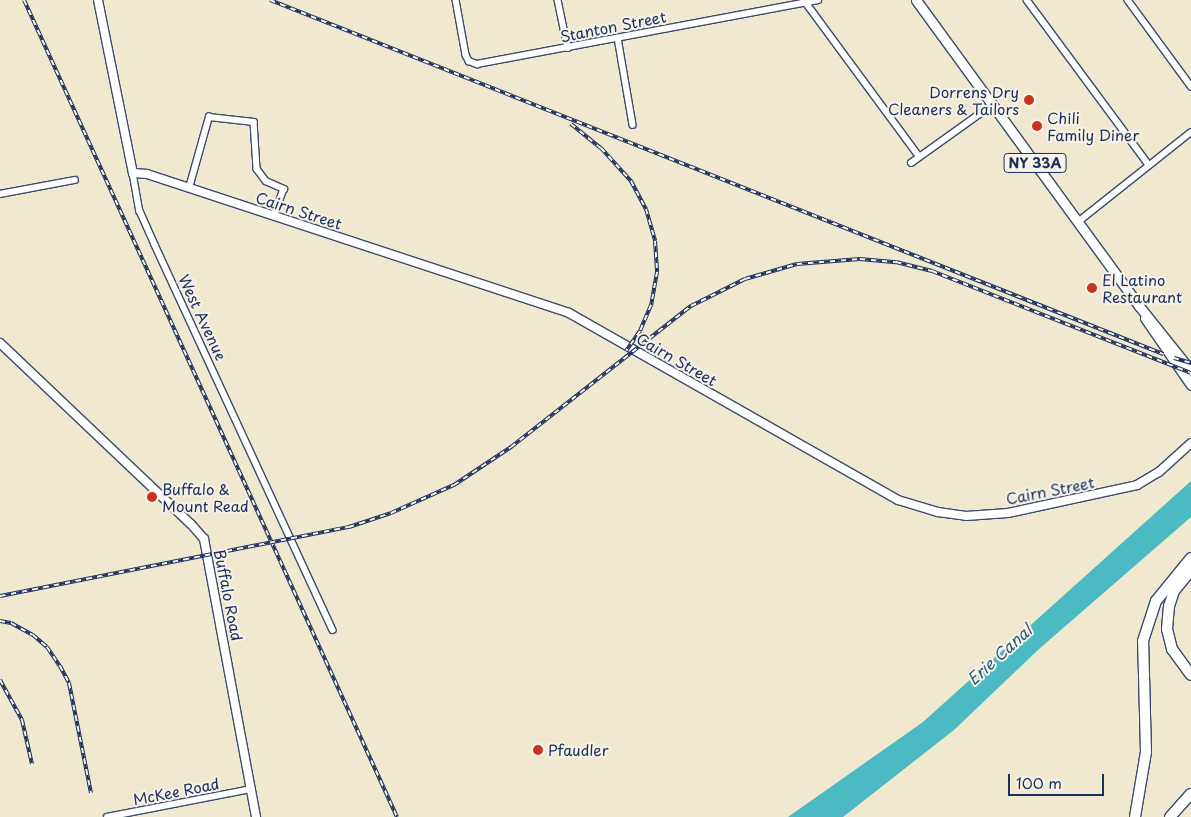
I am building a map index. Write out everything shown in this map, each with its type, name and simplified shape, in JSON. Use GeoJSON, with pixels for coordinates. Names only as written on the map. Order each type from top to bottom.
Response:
{"type":"FeatureCollection","features":[{"type":"Feature","properties":{"kind":"highway"},"geometry":{"type":"LineString","coordinates":[[1135,817],[1146,752],[1143,641],[1156,601],[1191,558]]}},
{"type":"Feature","properties":{"kind":"highway"},"geometry":{"type":"LineString","coordinates":[[1191,570],[1174,591],[1169,606],[1167,629],[1172,649],[1191,675]]}},
{"type":"Feature","properties":{"kind":"highway"},"geometry":{"type":"LineString","coordinates":[[1170,817],[1191,794]]}},
{"type":"Feature","properties":{"kind":"main road","name":"NY 33A"},"geometry":{"type":"LineString","coordinates":[[916,0],[1139,306],[1191,385]]}},
{"type":"Feature","properties":{"kind":"main road","name":"NY 33A"},"geometry":{"type":"LineString","coordinates":[[1139,306],[1191,371]]}},
{"type":"Feature","properties":{"kind":"street","name":"West Avenue"},"geometry":{"type":"LineString","coordinates":[[98,0],[140,211],[334,630]]}},
{"type":"Feature","properties":{"kind":"street","name":"Stanton Street"},"geometry":{"type":"LineString","coordinates":[[456,0],[466,55],[472,63],[568,48],[818,0]]}},
{"type":"Feature","properties":{"kind":"street"},"geometry":{"type":"LineString","coordinates":[[558,0],[568,48]]}},
{"type":"Feature","properties":{"kind":"street"},"geometry":{"type":"LineString","coordinates":[[1027,0],[1149,166]]}},
{"type":"Feature","properties":{"kind":"street"},"geometry":{"type":"LineString","coordinates":[[1128,0],[1191,86]]}},
{"type":"Feature","properties":{"kind":"street"},"geometry":{"type":"LineString","coordinates":[[805,1],[918,156]]}},
{"type":"Feature","properties":{"kind":"street"},"geometry":{"type":"LineString","coordinates":[[618,38],[633,125]]}},
{"type":"Feature","properties":{"kind":"street"},"geometry":{"type":"LineString","coordinates":[[912,163],[918,156],[992,104]]}},
{"type":"Feature","properties":{"kind":"street"},"geometry":{"type":"LineString","coordinates":[[189,188],[209,117],[254,122],[257,169],[266,182],[284,189],[274,216]]}},
{"type":"Feature","properties":{"kind":"street"},"geometry":{"type":"LineString","coordinates":[[1078,222],[1191,132]]}},
{"type":"Feature","properties":{"kind":"street","name":"Cairn Street"},"geometry":{"type":"LineString","coordinates":[[133,173],[189,188],[569,313],[892,498],[938,512],[974,516],[1008,513],[1128,488],[1152,477],[1191,443]]}},
{"type":"Feature","properties":{"kind":"street"},"geometry":{"type":"LineString","coordinates":[[0,194],[75,180]]}},
{"type":"Feature","properties":{"kind":"street","name":"Buffalo Road"},"geometry":{"type":"LineString","coordinates":[[0,343],[184,517],[204,539],[256,817]]}},
{"type":"Feature","properties":{"kind":"street","name":"McKee Road"},"geometry":{"type":"LineString","coordinates":[[107,817],[251,789]]}},
{"type":"Feature","properties":{"kind":"water","name":"Erie Canal"},"geometry":{"type":"Polygon","coordinates":[[[1191,481],[1191,517],[1039,649],[954,730],[843,817],[788,817],[923,722],[1191,481]]]}},
{"type":"Feature","properties":{"kind":"railway"},"geometry":{"type":"LineString","coordinates":[[24,0],[397,817]]}},
{"type":"Feature","properties":{"kind":"railway"},"geometry":{"type":"LineString","coordinates":[[270,0],[1163,354]]}},
{"type":"Feature","properties":{"kind":"railway"},"geometry":{"type":"LineString","coordinates":[[571,124],[601,148],[631,181],[646,209],[655,241],[657,272],[651,305],[640,331],[626,351]]}},
{"type":"Feature","properties":{"kind":"railway"},"geometry":{"type":"LineString","coordinates":[[0,596],[349,527],[391,513],[454,485],[511,447],[691,306],[745,279],[797,264],[860,259],[896,262],[932,271],[1191,373]]}},
{"type":"Feature","properties":{"kind":"railway"},"geometry":{"type":"LineString","coordinates":[[1174,358],[1191,363]]}},
{"type":"Feature","properties":{"kind":"railway"},"geometry":{"type":"LineString","coordinates":[[0,621],[11,623],[33,635],[47,647],[69,683],[91,793]]}},
{"type":"Feature","properties":{"kind":"railway"},"geometry":{"type":"LineString","coordinates":[[0,680],[22,720],[32,764]]}},
{"type":"Feature","properties":{"kind":"place","name":"Dorrens Dry Cleaners & Tailors"},"geometry":{"type":"Point","coordinates":[1029,100]}},
{"type":"Feature","properties":{"kind":"place","name":"Chili Family Diner"},"geometry":{"type":"Point","coordinates":[1037,126]}},
{"type":"Feature","properties":{"kind":"place","name":"El Latino Restaurant"},"geometry":{"type":"Point","coordinates":[1092,288]}},
{"type":"Feature","properties":{"kind":"place","name":"Buffalo & Mount Read"},"geometry":{"type":"Point","coordinates":[152,497]}},
{"type":"Feature","properties":{"kind":"place","name":"Pfaudler"},"geometry":{"type":"Point","coordinates":[538,750]}}]}
